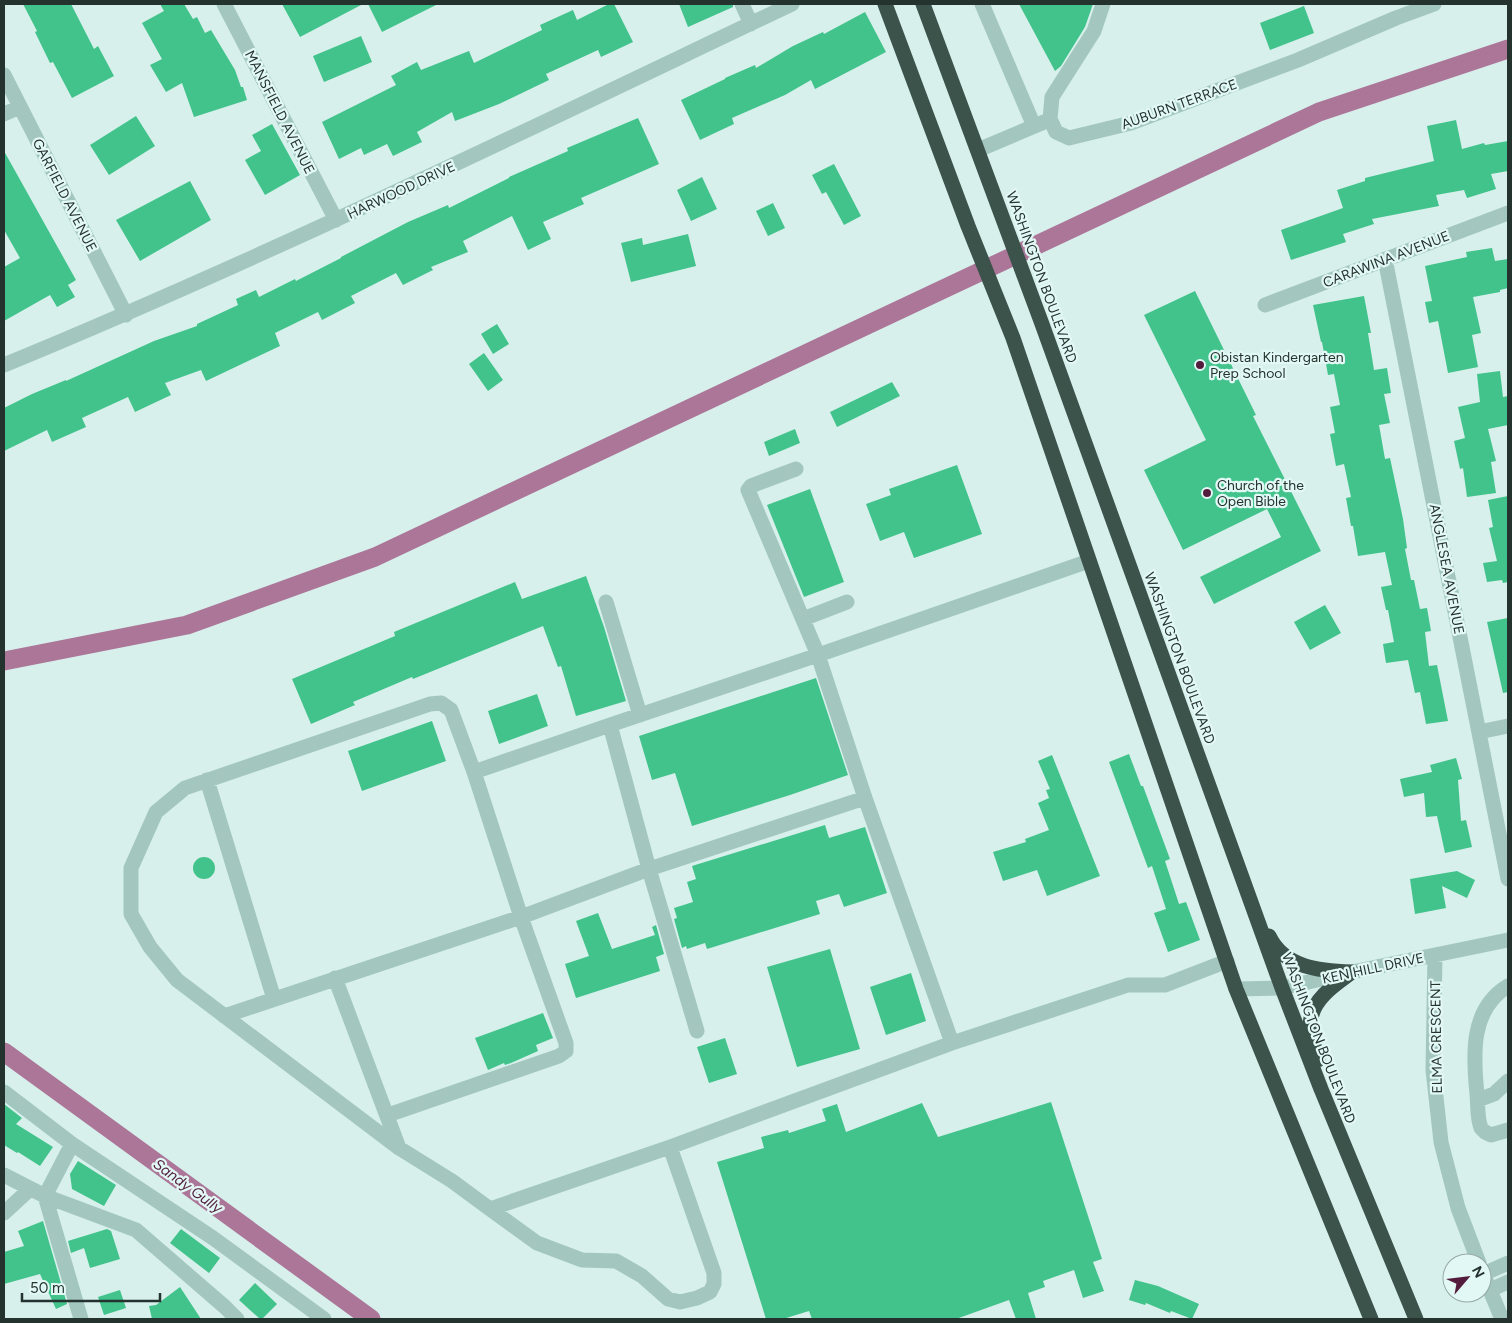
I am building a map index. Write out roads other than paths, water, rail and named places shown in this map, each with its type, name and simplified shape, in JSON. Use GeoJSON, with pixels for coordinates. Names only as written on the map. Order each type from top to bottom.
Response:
{"type":"FeatureCollection","features":[{"type":"Feature","properties":{"kind":"highway"},"geometry":{"type":"LineString","coordinates":[[885,4],[1012,338],[1236,989],[1371,1319]]}},
{"type":"Feature","properties":{"kind":"highway","name":"WASHINGTON BOULEVARD"},"geometry":{"type":"LineString","coordinates":[[923,4],[1001,210],[1282,988],[1416,1319]]}},
{"type":"Feature","properties":{"kind":"highway"},"geometry":{"type":"LineString","coordinates":[[1244,883],[1259,908],[1270,938],[1280,952],[1291,961],[1310,968],[1352,972]]}},
{"type":"Feature","properties":{"kind":"highway"},"geometry":{"type":"LineString","coordinates":[[1321,1088],[1319,1064],[1310,1019],[1315,1006],[1327,991],[1352,972]]}},
{"type":"Feature","properties":{"kind":"street","name":"MANSFIELD AVENUE"},"geometry":{"type":"LineString","coordinates":[[224,4],[336,220]]}},
{"type":"Feature","properties":{"kind":"street"},"geometry":{"type":"LineString","coordinates":[[742,4],[751,24]]}},
{"type":"Feature","properties":{"kind":"street","name":"HARWOOD DRIVE"},"geometry":{"type":"LineString","coordinates":[[4,365],[126,315],[336,220],[792,4]]}},
{"type":"Feature","properties":{"kind":"street"},"geometry":{"type":"LineString","coordinates":[[982,4],[1034,126]]}},
{"type":"Feature","properties":{"kind":"street"},"geometry":{"type":"LineString","coordinates":[[978,150],[1050,119],[1052,97],[1094,31],[1103,4]]}},
{"type":"Feature","properties":{"kind":"street","name":"AUBURN TERRACE"},"geometry":{"type":"LineString","coordinates":[[1050,119],[1056,132],[1069,138],[1131,123],[1298,60],[1396,18],[1434,4]]}},
{"type":"Feature","properties":{"kind":"street","name":"GARFIELD AVENUE"},"geometry":{"type":"LineString","coordinates":[[4,75],[126,315]]}},
{"type":"Feature","properties":{"kind":"street"},"geometry":{"type":"LineString","coordinates":[[4,114],[20,107]]}},
{"type":"Feature","properties":{"kind":"street","name":"CARAWINA AVENUE"},"geometry":{"type":"LineString","coordinates":[[1265,305],[1508,213]]}},
{"type":"Feature","properties":{"kind":"street","name":"ANGLESEA AVENUE"},"geometry":{"type":"LineString","coordinates":[[1385,259],[1508,879]]}},
{"type":"Feature","properties":{"kind":"street"},"geometry":{"type":"LineString","coordinates":[[796,469],[751,486],[748,490],[818,655],[865,798],[952,1043]]}},
{"type":"Feature","properties":{"kind":"street"},"geometry":{"type":"LineString","coordinates":[[474,772],[1088,561]]}},
{"type":"Feature","properties":{"kind":"street"},"geometry":{"type":"LineString","coordinates":[[606,602],[640,715]]}},
{"type":"Feature","properties":{"kind":"street"},"geometry":{"type":"LineString","coordinates":[[803,619],[847,602]]}},
{"type":"Feature","properties":{"kind":"street"},"geometry":{"type":"LineString","coordinates":[[388,1115],[559,1056],[566,1051],[566,1043],[521,916],[474,772],[451,710],[441,703],[430,704],[185,788],[156,812],[131,868],[131,914],[150,947],[177,980],[399,1148],[452,1181],[537,1243],[582,1260],[616,1261],[642,1276],[668,1299],[680,1302],[697,1298],[710,1292],[714,1284],[714,1273],[670,1147]]}},
{"type":"Feature","properties":{"kind":"street"},"geometry":{"type":"LineString","coordinates":[[610,725],[696,1031]]}},
{"type":"Feature","properties":{"kind":"street"},"geometry":{"type":"LineString","coordinates":[[1479,732],[1508,726]]}},
{"type":"Feature","properties":{"kind":"street"},"geometry":{"type":"LineString","coordinates":[[207,780],[274,999]]}},
{"type":"Feature","properties":{"kind":"street"},"geometry":{"type":"LineString","coordinates":[[224,1016],[521,916],[649,869],[865,798]]}},
{"type":"Feature","properties":{"kind":"street","name":"KEN HILL DRIVE"},"geometry":{"type":"LineString","coordinates":[[1236,989],[1282,988],[1508,940]]}},
{"type":"Feature","properties":{"kind":"street","name":"ELMA CRESCENT"},"geometry":{"type":"LineString","coordinates":[[1435,955],[1433,1070],[1441,1142],[1458,1208],[1475,1253]]}},
{"type":"Feature","properties":{"kind":"street"},"geometry":{"type":"LineString","coordinates":[[490,1209],[670,1147],[952,1043],[1128,986],[1165,985],[1227,961]]}},
{"type":"Feature","properties":{"kind":"street"},"geometry":{"type":"LineString","coordinates":[[336,978],[399,1148]]}},
{"type":"Feature","properties":{"kind":"street"},"geometry":{"type":"LineString","coordinates":[[1508,986],[1496,995],[1488,1005],[1479,1023],[1474,1042],[1480,1125],[1488,1134],[1494,1135],[1508,1130]]}},
{"type":"Feature","properties":{"kind":"street"},"geometry":{"type":"LineString","coordinates":[[1478,1100],[1494,1094],[1508,1081]]}},
{"type":"Feature","properties":{"kind":"street"},"geometry":{"type":"LineString","coordinates":[[4,1092],[72,1144],[213,1238],[324,1319]]}},
{"type":"Feature","properties":{"kind":"street"},"geometry":{"type":"LineString","coordinates":[[72,1144],[45,1196],[82,1319]]}},
{"type":"Feature","properties":{"kind":"street"},"geometry":{"type":"LineString","coordinates":[[4,1175],[45,1196],[136,1230],[237,1319]]}},
{"type":"Feature","properties":{"kind":"street"},"geometry":{"type":"LineString","coordinates":[[4,1213],[30,1189]]}},
{"type":"Feature","properties":{"kind":"street"},"geometry":{"type":"LineString","coordinates":[[1492,1267],[1508,1263]]}},
{"type":"Feature","properties":{"kind":"street"},"geometry":{"type":"LineString","coordinates":[[1492,1289],[1508,1282]]}},
{"type":"Feature","properties":{"kind":"street","name":"ELMA CRESCENT"},"geometry":{"type":"LineString","coordinates":[[1492,1295],[1502,1319]]}},
{"type":"Feature","properties":{"kind":"waterway"},"geometry":{"type":"LineString","coordinates":[[4,661],[187,625],[375,557],[1319,112],[1508,49]]}},
{"type":"Feature","properties":{"kind":"waterway","name":"Sandy Gully"},"geometry":{"type":"LineString","coordinates":[[4,1052],[371,1319]]}},
{"type":"Feature","properties":{"kind":"place","name":"Obistan Kindergarten Prep School"},"geometry":{"type":"Point","coordinates":[1200,365]}},
{"type":"Feature","properties":{"kind":"place","name":"Church of the Open Bible"},"geometry":{"type":"Point","coordinates":[1207,493]}}]}
